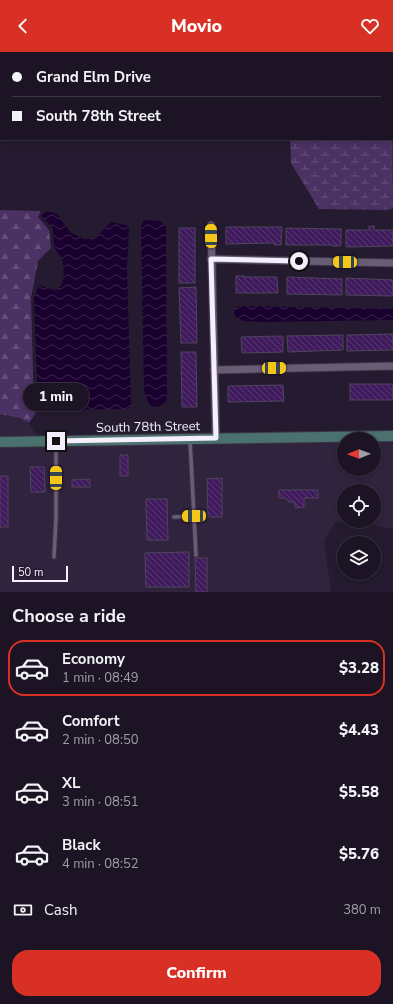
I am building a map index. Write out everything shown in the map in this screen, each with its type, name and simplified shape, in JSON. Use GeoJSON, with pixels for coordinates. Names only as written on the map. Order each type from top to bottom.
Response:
{"type":"FeatureCollection","features":[{"type":"Feature","properties":{"kind":"street"},"geometry":{"type":"LineString","coordinates":[[211,225],[216,438]]}},
{"type":"Feature","properties":{"kind":"street"},"geometry":{"type":"LineString","coordinates":[[211,259],[393,263]]}},
{"type":"Feature","properties":{"kind":"street"},"geometry":{"type":"LineString","coordinates":[[214,370],[393,366]]}},
{"type":"Feature","properties":{"kind":"street","name":"South 78th Street"},"geometry":{"type":"LineString","coordinates":[[0,442],[393,436]]}},
{"type":"Feature","properties":{"kind":"lane"},"geometry":{"type":"LineString","coordinates":[[190,439],[196,556]]}},
{"type":"Feature","properties":{"kind":"lane"},"geometry":{"type":"LineString","coordinates":[[54,557],[56,518],[56,441]]}},
{"type":"Feature","properties":{"kind":"lane"},"geometry":{"type":"LineString","coordinates":[[174,517],[194,516]]}},
{"type":"Feature","properties":{"kind":"shaded area"},"geometry":{"type":"Polygon","coordinates":[[[0,414],[20,418],[29,423],[37,437],[0,438],[0,414]]]}},
{"type":"Feature","properties":{"kind":"shaded area"},"geometry":{"type":"Polygon","coordinates":[[[393,439],[393,529],[381,527],[381,484],[337,484],[337,522],[335,522],[324,541],[331,592],[0,592],[0,446],[337,440],[337,476],[381,476],[381,440],[393,439]]]}},
{"type":"Feature","properties":{"kind":"green space"},"geometry":{"type":"Polygon","coordinates":[[[290,140],[392,140],[393,208],[388,210],[319,209],[291,163],[290,140]]]}},
{"type":"Feature","properties":{"kind":"green space"},"geometry":{"type":"Polygon","coordinates":[[[0,210],[41,211],[38,217],[49,230],[51,248],[38,261],[31,298],[34,411],[36,413],[29,423],[20,418],[0,414],[0,210]]]}},
{"type":"Feature","properties":{"kind":"water"},"geometry":{"type":"Polygon","coordinates":[[[47,211],[57,214],[71,233],[84,239],[95,238],[111,222],[127,225],[129,230],[127,268],[131,404],[129,409],[38,410],[34,298],[39,285],[56,291],[62,284],[64,274],[62,258],[54,246],[53,228],[41,216],[47,211]]]}},
{"type":"Feature","properties":{"kind":"water"},"geometry":{"type":"Polygon","coordinates":[[[144,220],[160,221],[166,226],[167,396],[166,402],[160,406],[152,407],[149,404],[144,391],[141,226],[144,220]]]}},
{"type":"Feature","properties":{"kind":"water"},"geometry":{"type":"Polygon","coordinates":[[[239,306],[393,309],[393,320],[243,321],[236,317],[234,313],[235,308],[239,306]]]}},
{"type":"Feature","properties":{"kind":"building"},"geometry":{"type":"Polygon","coordinates":[[[369,226],[374,226],[374,230],[393,230],[393,246],[346,247],[346,230],[369,230],[369,226]]]}},
{"type":"Feature","properties":{"kind":"building"},"geometry":{"type":"Polygon","coordinates":[[[226,227],[282,227],[281,245],[274,245],[274,243],[226,244],[226,227]]]}},
{"type":"Feature","properties":{"kind":"building"},"geometry":{"type":"Polygon","coordinates":[[[179,228],[195,228],[195,283],[179,283],[179,228]]]}},
{"type":"Feature","properties":{"kind":"building"},"geometry":{"type":"Polygon","coordinates":[[[286,228],[341,229],[341,246],[286,245],[286,228]]]}},
{"type":"Feature","properties":{"kind":"building"},"geometry":{"type":"Polygon","coordinates":[[[236,276],[277,277],[278,293],[236,293],[236,276]]]}},
{"type":"Feature","properties":{"kind":"building"},"geometry":{"type":"Polygon","coordinates":[[[287,277],[342,279],[342,295],[287,294],[287,277]]]}},
{"type":"Feature","properties":{"kind":"building"},"geometry":{"type":"Polygon","coordinates":[[[346,278],[393,280],[393,296],[346,295],[346,278]]]}},
{"type":"Feature","properties":{"kind":"building"},"geometry":{"type":"Polygon","coordinates":[[[196,287],[197,343],[181,343],[179,288],[196,287]]]}},
{"type":"Feature","properties":{"kind":"building"},"geometry":{"type":"Polygon","coordinates":[[[393,334],[393,350],[347,351],[347,335],[393,334]]]}},
{"type":"Feature","properties":{"kind":"building"},"geometry":{"type":"Polygon","coordinates":[[[343,335],[343,350],[288,352],[287,336],[343,335]]]}},
{"type":"Feature","properties":{"kind":"building"},"geometry":{"type":"Polygon","coordinates":[[[283,336],[283,352],[242,353],[241,337],[283,336]]]}},
{"type":"Feature","properties":{"kind":"building"},"geometry":{"type":"Polygon","coordinates":[[[181,352],[196,352],[197,407],[182,407],[181,352]]]}},
{"type":"Feature","properties":{"kind":"building"},"geometry":{"type":"Polygon","coordinates":[[[350,384],[393,384],[393,400],[350,400],[350,384]]]}},
{"type":"Feature","properties":{"kind":"building"},"geometry":{"type":"Polygon","coordinates":[[[283,385],[284,401],[228,402],[228,386],[283,385]]]}},
{"type":"Feature","properties":{"kind":"building"},"geometry":{"type":"Polygon","coordinates":[[[120,455],[128,455],[128,476],[120,476],[120,455]]]}},
{"type":"Feature","properties":{"kind":"building"},"geometry":{"type":"Polygon","coordinates":[[[30,467],[44,467],[45,492],[31,492],[30,467]]]}},
{"type":"Feature","properties":{"kind":"building"},"geometry":{"type":"Polygon","coordinates":[[[0,476],[8,476],[8,527],[0,527],[0,476]]]}},
{"type":"Feature","properties":{"kind":"building"},"geometry":{"type":"Polygon","coordinates":[[[222,478],[222,517],[208,517],[207,479],[222,478]]]}},
{"type":"Feature","properties":{"kind":"building"},"geometry":{"type":"Polygon","coordinates":[[[90,479],[90,487],[72,487],[72,480],[90,479]]]}},
{"type":"Feature","properties":{"kind":"building"},"geometry":{"type":"Polygon","coordinates":[[[279,490],[318,490],[318,498],[304,498],[304,507],[295,508],[295,502],[289,502],[286,498],[279,498],[279,490]]]}},
{"type":"Feature","properties":{"kind":"building"},"geometry":{"type":"Polygon","coordinates":[[[146,499],[167,499],[168,540],[147,540],[146,499]]]}},
{"type":"Feature","properties":{"kind":"building"},"geometry":{"type":"Polygon","coordinates":[[[189,552],[189,587],[146,587],[145,553],[189,552]]]}},
{"type":"Feature","properties":{"kind":"building"},"geometry":{"type":"Polygon","coordinates":[[[195,558],[207,558],[207,592],[196,592],[195,558]]]}},
{"type":"Feature","properties":{"kind":"route"},"geometry":{"type":"LineString","coordinates":[[56,441],[216,438],[211,259],[299,261]]}}]}
